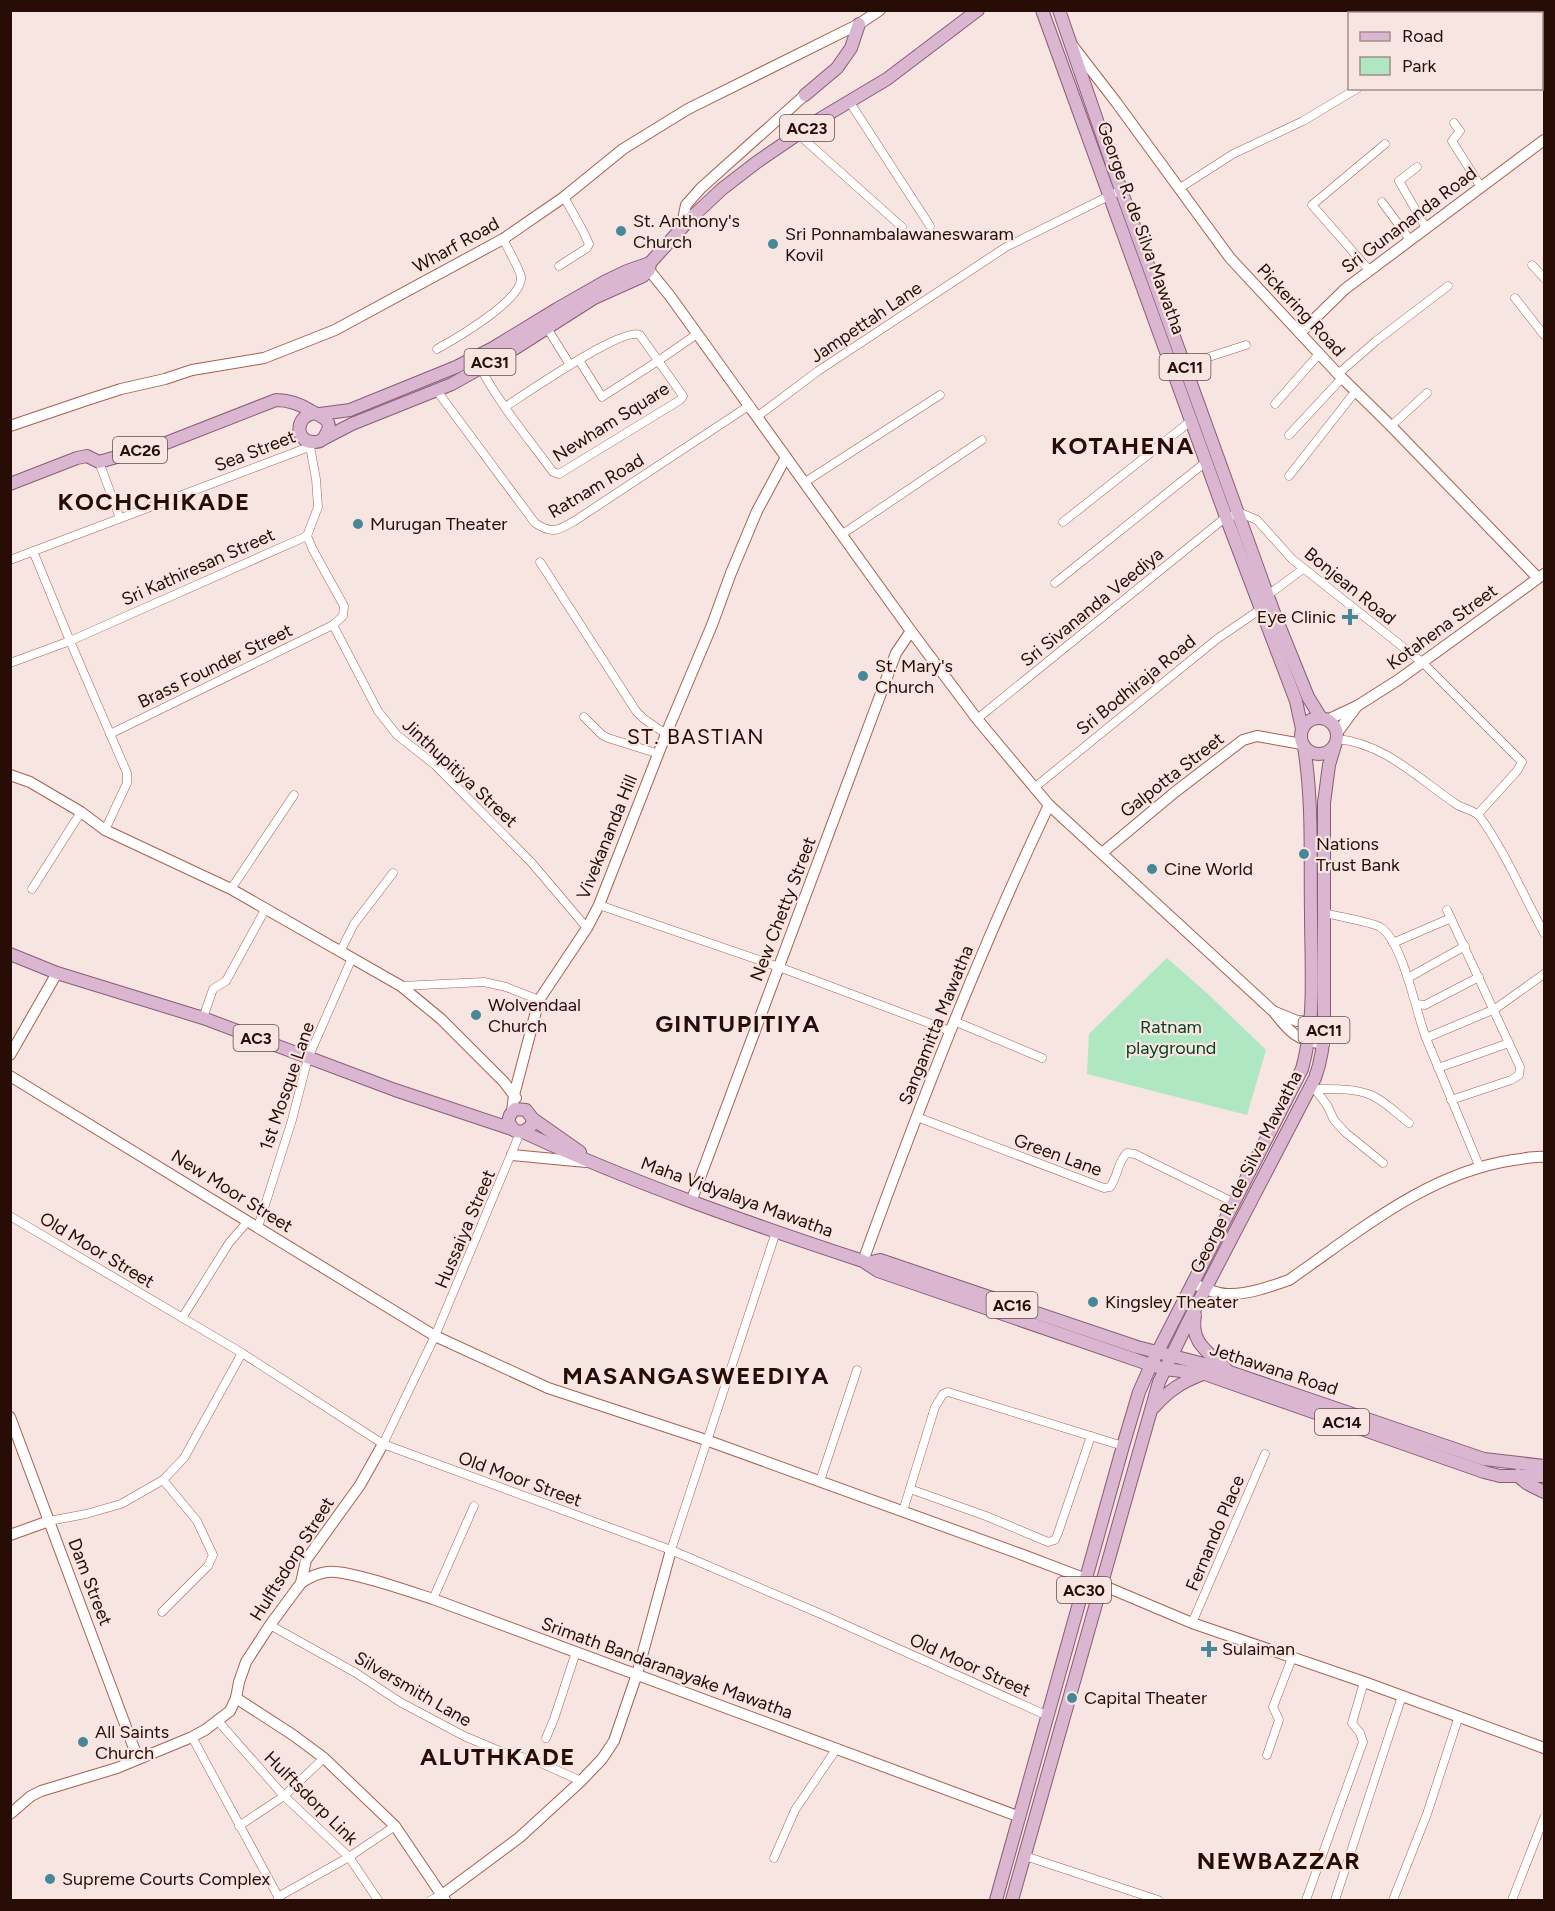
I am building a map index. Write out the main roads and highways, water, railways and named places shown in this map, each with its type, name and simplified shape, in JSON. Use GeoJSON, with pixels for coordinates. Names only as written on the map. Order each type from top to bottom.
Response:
{"type":"FeatureCollection","features":[{"type":"Feature","properties":{"kind":"main road","name":"AC23"},"geometry":{"type":"LineString","coordinates":[[649,267],[681,229],[722,189],[798,134],[887,79],[978,10]]}},
{"type":"Feature","properties":{"kind":"main road","name":"George R. de Silva Mawatha"},"geometry":{"type":"LineString","coordinates":[[1042,10],[1184,365],[1261,609],[1296,701],[1302,729]]}},
{"type":"Feature","properties":{"kind":"main road","name":"George R. de Silva Mawatha"},"geometry":{"type":"LineString","coordinates":[[1059,10],[1115,193],[1207,461],[1268,596],[1308,697],[1324,719]]}},
{"type":"Feature","properties":{"kind":"main road"},"geometry":{"type":"LineString","coordinates":[[805,95],[837,68],[851,48],[859,24]]}},
{"type":"Feature","properties":{"kind":"main road","name":"AC31"},"geometry":{"type":"LineString","coordinates":[[313,415],[350,410],[475,358],[613,278],[636,267],[649,267]]}},
{"type":"Feature","properties":{"kind":"main road","name":"AC31"},"geometry":{"type":"LineString","coordinates":[[323,439],[352,424],[437,391],[547,328],[594,298],[633,281],[649,267]]}},
{"type":"Feature","properties":{"kind":"main road","name":"AC26"},"geometry":{"type":"LineString","coordinates":[[10,484],[77,458],[87,456],[99,462],[166,443],[268,403],[313,415]]}},
{"type":"Feature","properties":{"kind":"main road"},"geometry":{"type":"LineString","coordinates":[[313,415],[324,417],[328,431],[323,439],[309,444],[303,438],[299,425],[313,415]]}},
{"type":"Feature","properties":{"kind":"main road"},"geometry":{"type":"LineString","coordinates":[[1324,719],[1335,728],[1337,739],[1332,750],[1320,755],[1314,754],[1303,745],[1302,729],[1310,721],[1324,719]]}},
{"type":"Feature","properties":{"kind":"main road","name":"George R. de Silva Mawatha"},"geometry":{"type":"LineString","coordinates":[[1165,1369],[1313,1087],[1319,1066],[1324,1044],[1324,803],[1329,765],[1337,739]]}},
{"type":"Feature","properties":{"kind":"main road","name":"George R. de Silva Mawatha"},"geometry":{"type":"LineString","coordinates":[[1154,1359],[1302,1069],[1310,1023],[1310,805],[1303,745]]}},
{"type":"Feature","properties":{"kind":"main road","name":"AC3"},"geometry":{"type":"LineString","coordinates":[[10,954],[57,972],[203,1018],[308,1058],[518,1131]]}},
{"type":"Feature","properties":{"kind":"main road"},"geometry":{"type":"LineString","coordinates":[[519,1108],[529,1114],[531,1126],[518,1131],[508,1118],[519,1108]]}},
{"type":"Feature","properties":{"kind":"main road","name":"Maha Vidyalaya Mawatha"},"geometry":{"type":"LineString","coordinates":[[529,1114],[596,1163]]}},
{"type":"Feature","properties":{"kind":"main road","name":"Maha Vidyalaya Mawatha"},"geometry":{"type":"LineString","coordinates":[[518,1131],[691,1202],[865,1262],[880,1260],[1154,1359]]}},
{"type":"Feature","properties":{"kind":"main road"},"geometry":{"type":"LineString","coordinates":[[1196,1308],[1194,1331],[1197,1341],[1230,1372]]}},
{"type":"Feature","properties":{"kind":"main road","name":"Jethawana Road"},"geometry":{"type":"LineString","coordinates":[[1154,1359],[1172,1357],[1212,1366],[1517,1469]]}},
{"type":"Feature","properties":{"kind":"main road","name":"Jethawana Road"},"geometry":{"type":"LineString","coordinates":[[1154,1359],[1165,1369],[1204,1374],[1484,1472],[1500,1476],[1517,1469]]}},
{"type":"Feature","properties":{"kind":"main road","name":"AC30"},"geometry":{"type":"LineString","coordinates":[[996,1900],[1123,1446],[1139,1392],[1154,1359]]}},
{"type":"Feature","properties":{"kind":"main road","name":"AC30"},"geometry":{"type":"LineString","coordinates":[[1012,1900],[1150,1412],[1165,1369]]}},
{"type":"Feature","properties":{"kind":"main road"},"geometry":{"type":"LineString","coordinates":[[1150,1412],[1178,1384],[1204,1374]]}},
{"type":"Feature","properties":{"kind":"main road"},"geometry":{"type":"LineString","coordinates":[[1517,1469],[1545,1466]]}},
{"type":"Feature","properties":{"kind":"main road"},"geometry":{"type":"LineString","coordinates":[[1517,1469],[1545,1476]]}},
{"type":"Feature","properties":{"kind":"main road"},"geometry":{"type":"LineString","coordinates":[[1517,1469],[1521,1479],[1545,1492]]}},
{"type":"Feature","properties":{"kind":"place","name":"St. Anthony's Church"},"geometry":{"type":"Point","coordinates":[621,231]}},
{"type":"Feature","properties":{"kind":"place","name":"Sri Ponnambalawaneswaram Kovil"},"geometry":{"type":"Point","coordinates":[773,244]}},
{"type":"Feature","properties":{"kind":"place","name":"Murugan Theater"},"geometry":{"type":"Point","coordinates":[358,524]}},
{"type":"Feature","properties":{"kind":"place","name":"Eye Clinic"},"geometry":{"type":"Point","coordinates":[1350,617]}},
{"type":"Feature","properties":{"kind":"place","name":"St. Mary's Church"},"geometry":{"type":"Point","coordinates":[863,676]}},
{"type":"Feature","properties":{"kind":"place","name":"Nations Trust Bank"},"geometry":{"type":"Point","coordinates":[1304,854]}},
{"type":"Feature","properties":{"kind":"place","name":"Cine World"},"geometry":{"type":"Point","coordinates":[1152,869]}},
{"type":"Feature","properties":{"kind":"place","name":"Wolvendaal Church"},"geometry":{"type":"Point","coordinates":[476,1015]}},
{"type":"Feature","properties":{"kind":"place","name":"Kingsley Theater"},"geometry":{"type":"Point","coordinates":[1093,1302]}},
{"type":"Feature","properties":{"kind":"place","name":"Sulaiman"},"geometry":{"type":"Point","coordinates":[1209,1649]}},
{"type":"Feature","properties":{"kind":"place","name":"Capital Theater"},"geometry":{"type":"Point","coordinates":[1072,1698]}},
{"type":"Feature","properties":{"kind":"place","name":"All Saints Church"},"geometry":{"type":"Point","coordinates":[83,1742]}},
{"type":"Feature","properties":{"kind":"place","name":"Supreme Courts Complex"},"geometry":{"type":"Point","coordinates":[50,1879]}},
{"type":"Feature","properties":{"kind":"district","name":"KOTAHENA"},"geometry":{"type":"Point","coordinates":[1123,445]}},
{"type":"Feature","properties":{"kind":"district","name":"KOCHCHIKADE"},"geometry":{"type":"Point","coordinates":[154,501]}},
{"type":"Feature","properties":{"kind":"district","name":"ST. BASTIAN"},"geometry":{"type":"Point","coordinates":[696,736]}},
{"type":"Feature","properties":{"kind":"district","name":"GINTUPITIYA"},"geometry":{"type":"Point","coordinates":[738,1023]}},
{"type":"Feature","properties":{"kind":"district","name":"MASANGASWEEDIYA"},"geometry":{"type":"Point","coordinates":[696,1375]}},
{"type":"Feature","properties":{"kind":"district","name":"ALUTHKADE"},"geometry":{"type":"Point","coordinates":[498,1756]}},
{"type":"Feature","properties":{"kind":"district","name":"NEWBAZZAR"},"geometry":{"type":"Point","coordinates":[1279,1860]}},
{"type":"Feature","properties":{"kind":"park label","name":"Ratnam playground"},"geometry":{"type":"Point","coordinates":[1171,1037]}}]}
